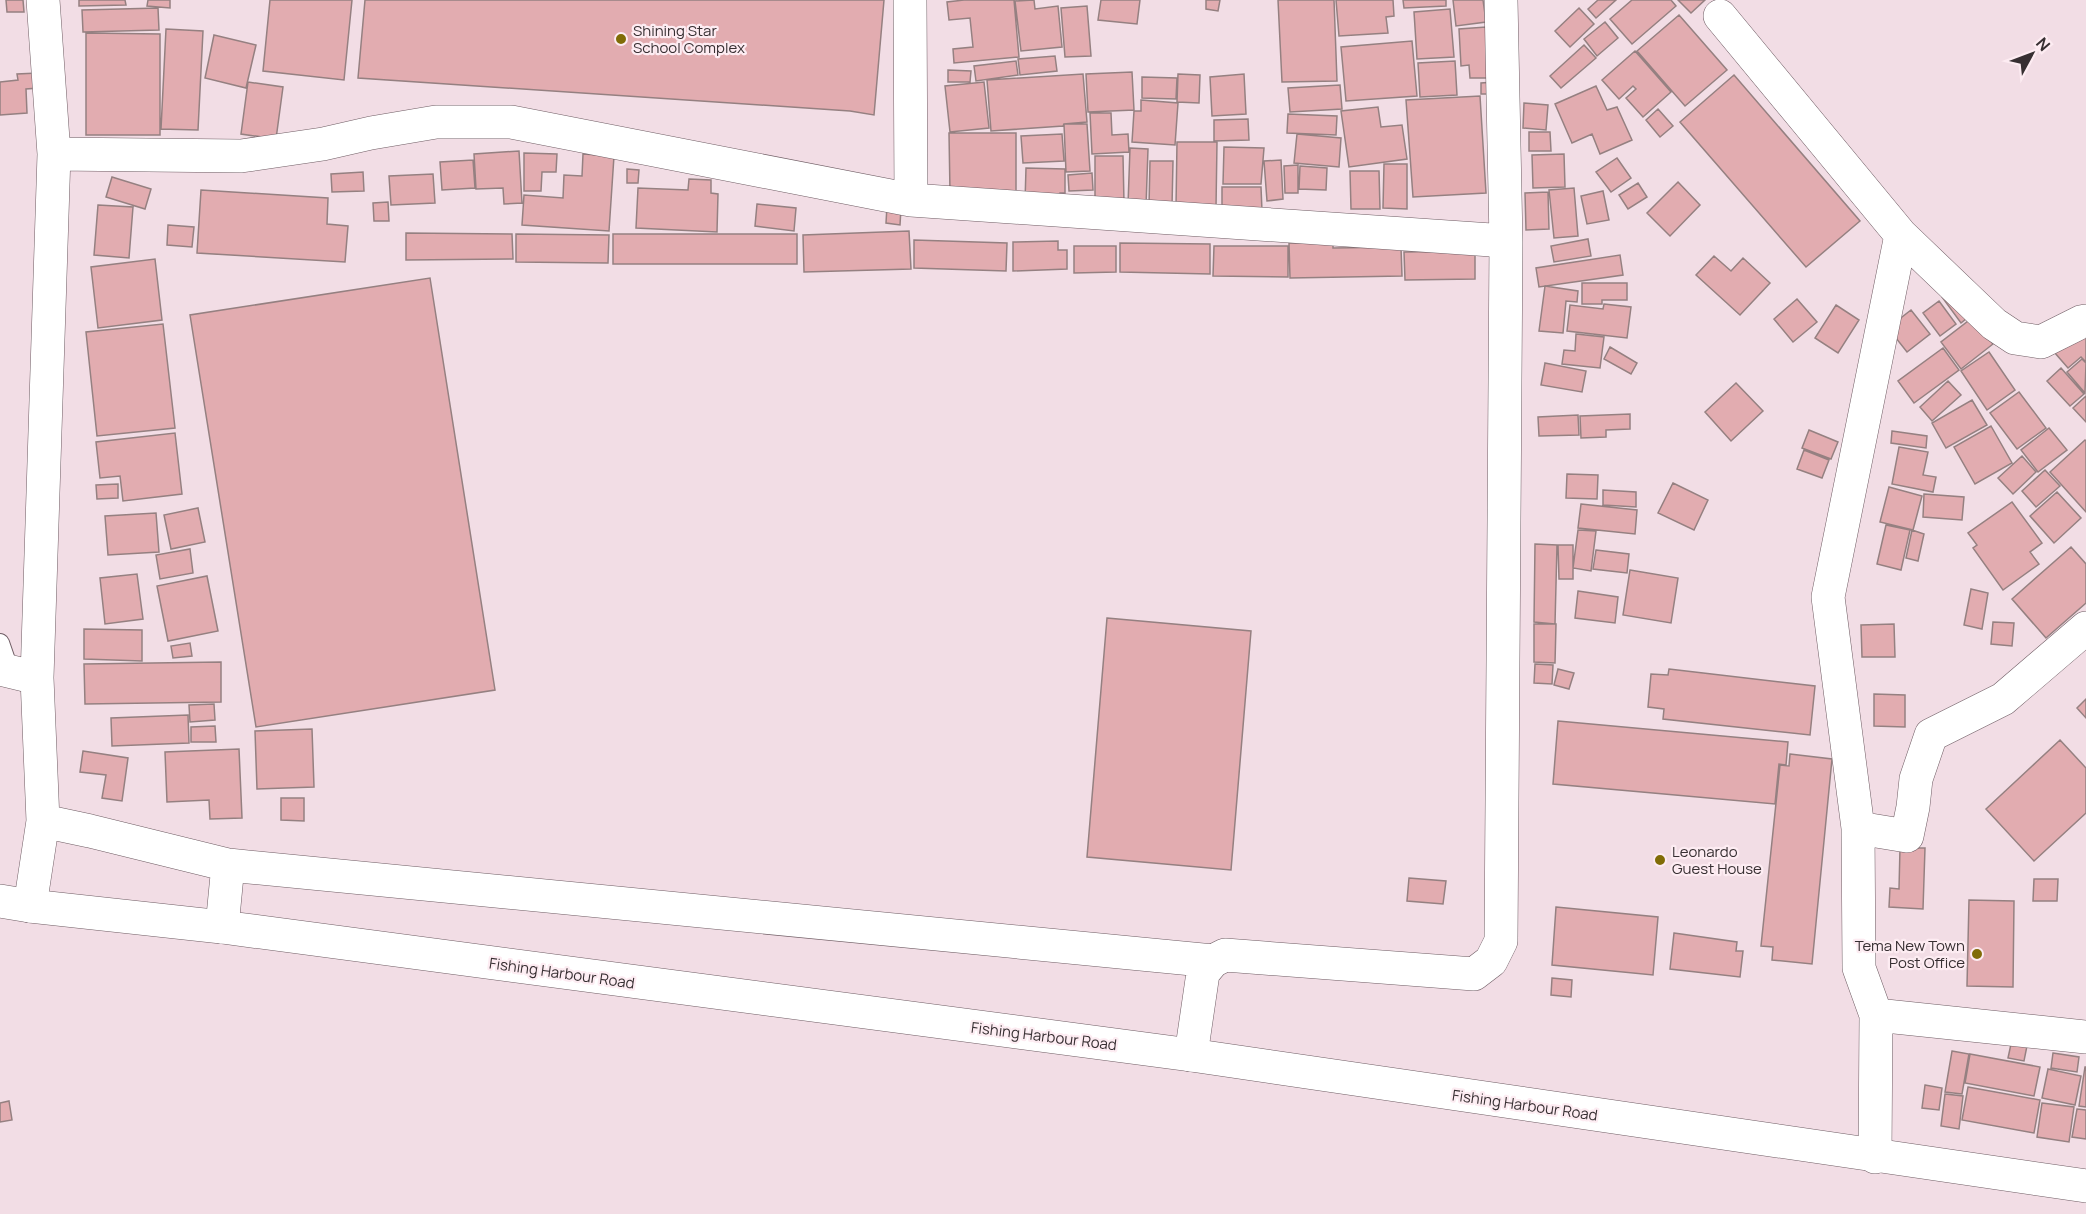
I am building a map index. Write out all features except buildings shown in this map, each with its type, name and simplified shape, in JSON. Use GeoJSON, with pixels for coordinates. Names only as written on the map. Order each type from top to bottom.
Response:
{"type":"FeatureCollection","features":[{"type":"Feature","properties":{"kind":"street"},"geometry":{"type":"LineString","coordinates":[[15,903],[43,821],[12,666],[54,154],[43,0]]}},
{"type":"Feature","properties":{"kind":"street"},"geometry":{"type":"LineString","coordinates":[[910,0],[911,200]]}},
{"type":"Feature","properties":{"kind":"street"},"geometry":{"type":"LineString","coordinates":[[1191,1055],[1203,974],[1213,961],[1225,955],[1474,974],[1491,961],[1501,941],[1506,241],[1501,0]]}},
{"type":"Feature","properties":{"kind":"street"},"geometry":{"type":"LineString","coordinates":[[1720,15],[1901,235],[1995,324],[2015,338],[2041,342],[2086,321]]}},
{"type":"Feature","properties":{"kind":"street"},"geometry":{"type":"LineString","coordinates":[[54,154],[242,156],[436,123],[511,122],[911,200],[1506,241]]}},
{"type":"Feature","properties":{"kind":"street"},"geometry":{"type":"LineString","coordinates":[[1875,1157],[1876,1016],[1859,968],[1858,828],[1828,597],[1901,235]]}},
{"type":"Feature","properties":{"kind":"street"},"geometry":{"type":"LineString","coordinates":[[1858,828],[1906,836],[1913,807],[1916,779],[1931,735],[2003,699],[2086,628]]}},
{"type":"Feature","properties":{"kind":"street"},"geometry":{"type":"LineString","coordinates":[[43,821],[228,866],[1213,961]]}},
{"type":"Feature","properties":{"kind":"street"},"geometry":{"type":"LineString","coordinates":[[222,927],[228,866]]}},
{"type":"Feature","properties":{"kind":"street","name":"Fishing Harbour Road"},"geometry":{"type":"LineString","coordinates":[[15,903],[222,927],[1191,1055],[1875,1157],[2086,1186]]}},
{"type":"Feature","properties":{"kind":"street"},"geometry":{"type":"LineString","coordinates":[[1876,1016],[2086,1037]]}},
{"type":"Feature","properties":{"kind":"place","name":"Shining Star School Complex"},"geometry":{"type":"Point","coordinates":[621,39]}},
{"type":"Feature","properties":{"kind":"place","name":"Leonardo Guest House"},"geometry":{"type":"Point","coordinates":[1660,860]}},
{"type":"Feature","properties":{"kind":"place","name":"Tema New Town Post Office"},"geometry":{"type":"Point","coordinates":[1977,954]}}]}
